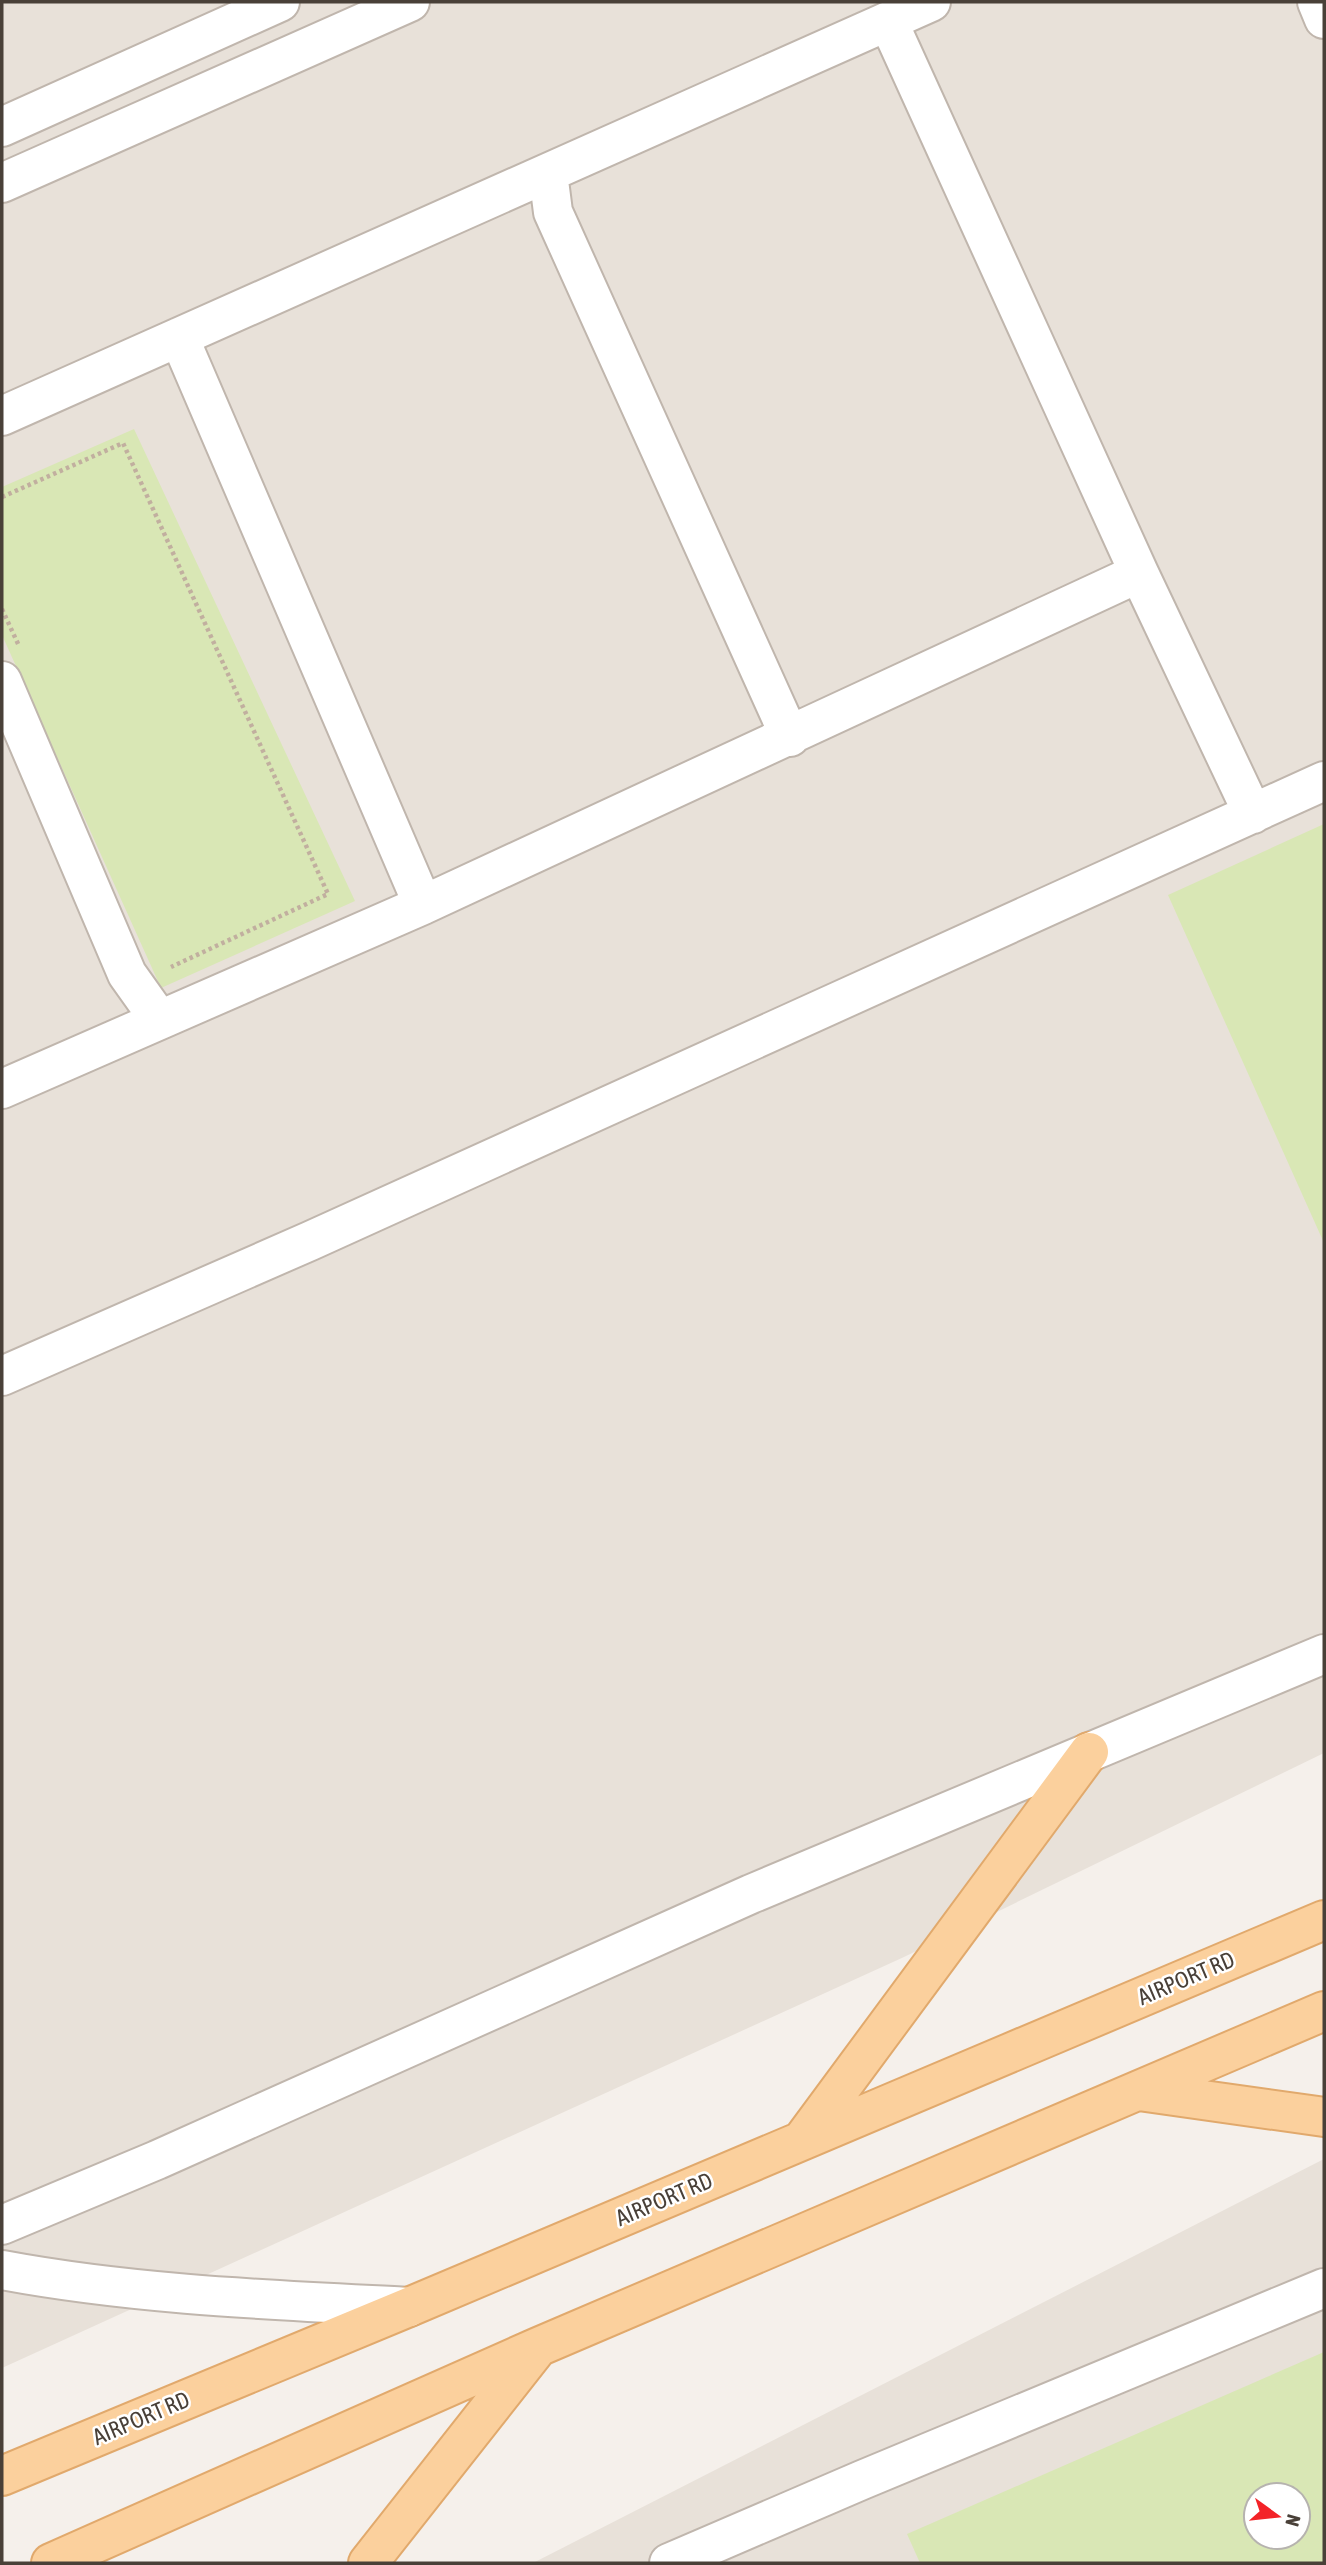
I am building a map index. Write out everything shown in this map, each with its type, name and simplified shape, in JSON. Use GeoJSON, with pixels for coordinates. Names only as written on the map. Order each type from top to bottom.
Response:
{"type":"FeatureCollection","features":[{"type":"Feature","properties":{"kind":"main road"},"geometry":{"type":"LineString","coordinates":[[802,2141],[1089,1752]]}},
{"type":"Feature","properties":{"kind":"main road","name":"AIRPORT RD"},"geometry":{"type":"LineString","coordinates":[[2,2476],[1324,1920]]}},
{"type":"Feature","properties":{"kind":"main road"},"geometry":{"type":"LineString","coordinates":[[51,2563],[538,2347],[1324,2011]]}},
{"type":"Feature","properties":{"kind":"main road"},"geometry":{"type":"LineString","coordinates":[[1138,2091],[1324,2117]]}},
{"type":"Feature","properties":{"kind":"main road"},"geometry":{"type":"LineString","coordinates":[[368,2563],[538,2347]]}},
{"type":"Feature","properties":{"kind":"street"},"geometry":{"type":"LineString","coordinates":[[2,127],[280,2]]}},
{"type":"Feature","properties":{"kind":"street"},"geometry":{"type":"LineString","coordinates":[[2,183],[410,2]]}},
{"type":"Feature","properties":{"kind":"street"},"geometry":{"type":"LineString","coordinates":[[2,416],[931,2]]}},
{"type":"Feature","properties":{"kind":"street"},"geometry":{"type":"LineString","coordinates":[[1317,2],[1324,19]]}},
{"type":"Feature","properties":{"kind":"street"},"geometry":{"type":"LineString","coordinates":[[888,21],[1139,573],[1253,814]]}},
{"type":"Feature","properties":{"kind":"street"},"geometry":{"type":"LineString","coordinates":[[548,173],[553,212],[790,737]]}},
{"type":"Feature","properties":{"kind":"street"},"geometry":{"type":"LineString","coordinates":[[179,337],[423,905]]}},
{"type":"Feature","properties":{"kind":"street"},"geometry":{"type":"LineString","coordinates":[[2,1089],[423,905],[1139,573]]}},
{"type":"Feature","properties":{"kind":"street"},"geometry":{"type":"LineString","coordinates":[[13,668],[127,974],[159,1020]]}},
{"type":"Feature","properties":{"kind":"street"},"geometry":{"type":"LineString","coordinates":[[2,1376],[310,1241],[1324,782]]}},
{"type":"Feature","properties":{"kind":"street"},"geometry":{"type":"LineString","coordinates":[[2,2225],[158,2160],[751,1895],[1324,1654]]}},
{"type":"Feature","properties":{"kind":"street"},"geometry":{"type":"LineString","coordinates":[[2,2270],[138,2289],[409,2307]]}},
{"type":"Feature","properties":{"kind":"street"},"geometry":{"type":"LineString","coordinates":[[669,2563],[1324,2288]]}},
{"type":"Feature","properties":{"kind":"path"},"geometry":{"type":"LineString","coordinates":[[2,497],[123,443],[328,894],[168,969],[163,957]]}},
{"type":"Feature","properties":{"kind":"path"},"geometry":{"type":"LineString","coordinates":[[2,609],[13,668]]}},
{"type":"Feature","properties":{"kind":"shaded area"},"geometry":{"type":"Polygon","coordinates":[[[2,2],[1324,2],[1324,1753],[904,1957],[2,2368],[2,2]]]}},
{"type":"Feature","properties":{"kind":"shaded area"},"geometry":{"type":"Polygon","coordinates":[[[1324,2159],[1324,2563],[533,2563],[1324,2159]]]}},
{"type":"Feature","properties":{"kind":"green space"},"geometry":{"type":"Polygon","coordinates":[[[134,429],[355,901],[161,988],[2,635],[2,487],[134,429]]]}},
{"type":"Feature","properties":{"kind":"green space"},"geometry":{"type":"Polygon","coordinates":[[[1324,824],[1324,1243],[1168,895],[1324,824]]]}},
{"type":"Feature","properties":{"kind":"green space"},"geometry":{"type":"Polygon","coordinates":[[[1324,2352],[1324,2563],[920,2563],[907,2534],[1324,2352]]]}}]}
